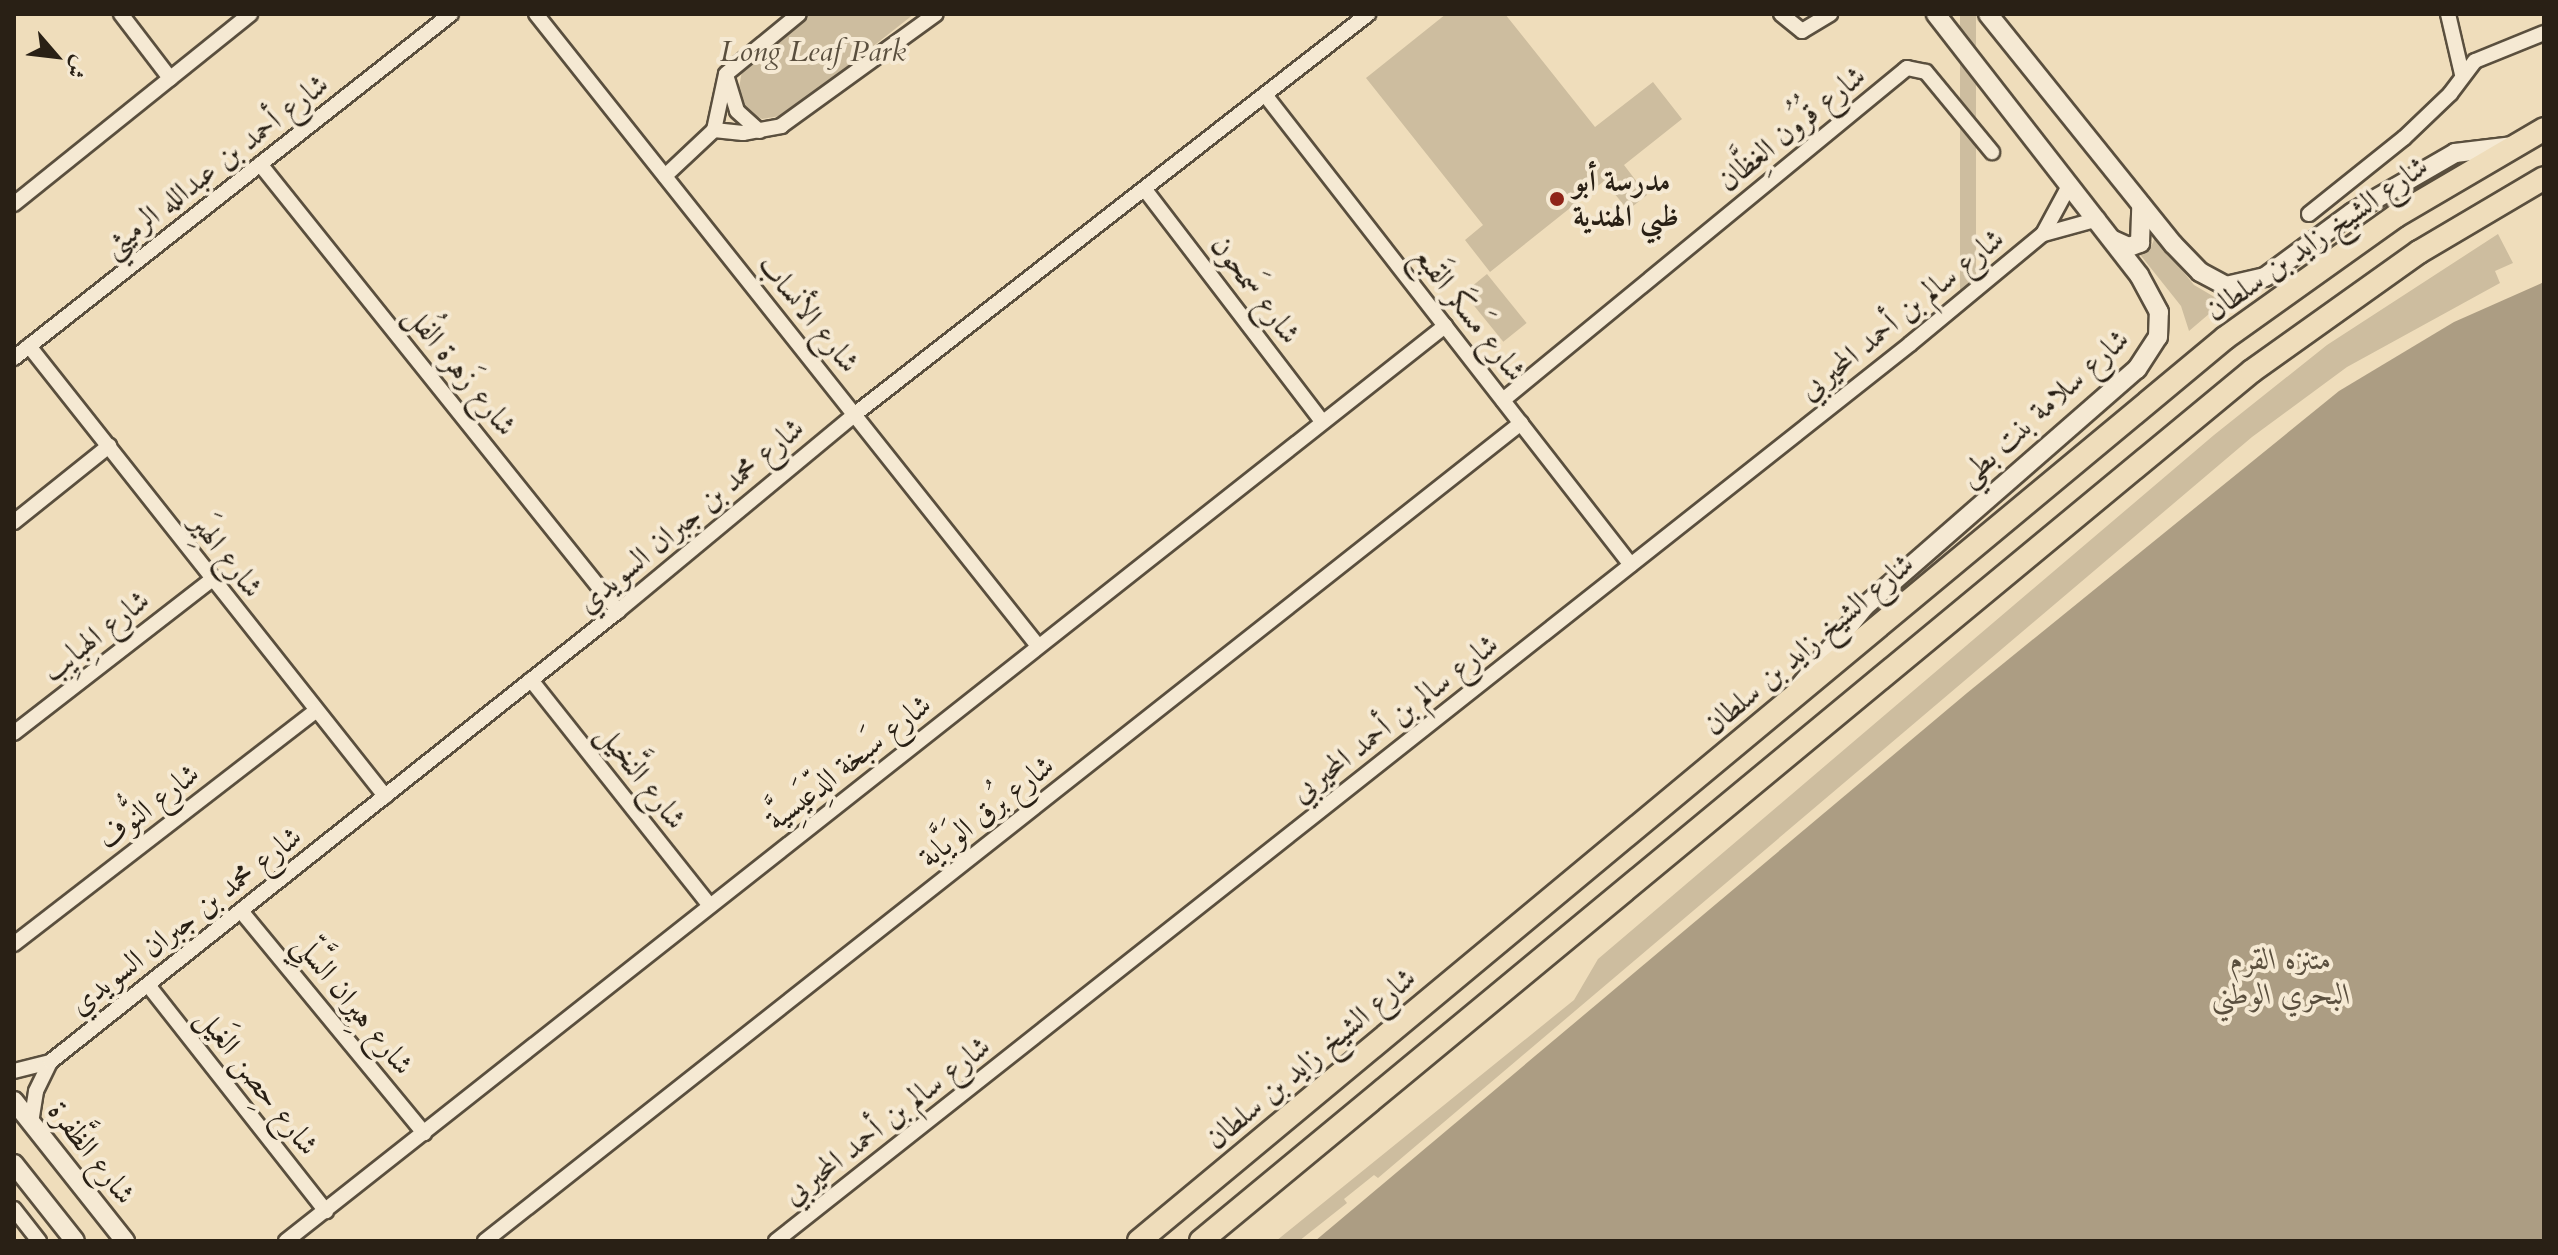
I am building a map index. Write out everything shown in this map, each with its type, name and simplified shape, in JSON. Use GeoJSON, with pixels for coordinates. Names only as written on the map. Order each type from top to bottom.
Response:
{"type":"FeatureCollection","features":[{"type":"Feature","properties":{"kind":"highway","name":"شارع الشيخ زايد بن سلطان"},"geometry":{"type":"LineString","coordinates":[[1139,1241],[2225,338],[2396,216],[2544,129]]}},
{"type":"Feature","properties":{"kind":"highway"},"geometry":{"type":"LineString","coordinates":[[1201,1241],[2252,371],[2419,252],[2544,178]]}},
{"type":"Feature","properties":{"kind":"main road","name":"شارع سلامة بنت بطي"},"geometry":{"type":"LineString","coordinates":[[1789,700],[1855,615],[2151,353],[2159,312],[2098,219],[1936,14]]}},
{"type":"Feature","properties":{"kind":"main road"},"geometry":{"type":"LineString","coordinates":[[1993,17],[2141,205],[2200,272],[2239,286],[2265,277],[2353,212],[2455,153],[2514,146]]}},
{"type":"Feature","properties":{"kind":"main road"},"geometry":{"type":"LineString","coordinates":[[2113,240],[2129,247],[2140,243],[2141,205]]}},
{"type":"Feature","properties":{"kind":"main road","name":"شارع الظَّفرة"},"geometry":{"type":"LineString","coordinates":[[14,1101],[125,1241]]}},
{"type":"Feature","properties":{"kind":"main road"},"geometry":{"type":"LineString","coordinates":[[14,1164],[75,1241]]}},
{"type":"Feature","properties":{"kind":"street"},"geometry":{"type":"LineString","coordinates":[[121,14],[170,78]]}},
{"type":"Feature","properties":{"kind":"street"},"geometry":{"type":"LineString","coordinates":[[14,204],[250,14]]}},
{"type":"Feature","properties":{"kind":"street","name":"شارع أحمد بن عبدالله الرميثي"},"geometry":{"type":"LineString","coordinates":[[14,358],[451,14]]}},
{"type":"Feature","properties":{"kind":"street","name":"شارع الأنساب"},"geometry":{"type":"LineString","coordinates":[[536,14],[1038,646]]}},
{"type":"Feature","properties":{"kind":"street"},"geometry":{"type":"LineString","coordinates":[[665,176],[714,130],[726,74],[799,14]]}},
{"type":"Feature","properties":{"kind":"street"},"geometry":{"type":"LineString","coordinates":[[714,130],[759,131],[807,111],[936,14]]}},
{"type":"Feature","properties":{"kind":"street","name":"شارع محمد بن جبران السويدي"},"geometry":{"type":"LineString","coordinates":[[14,1071],[50,1062],[618,611],[855,414],[1146,191],[1368,14]]}},
{"type":"Feature","properties":{"kind":"street"},"geometry":{"type":"LineString","coordinates":[[1781,14],[1802,31],[1830,14]]}},
{"type":"Feature","properties":{"kind":"street"},"geometry":{"type":"LineString","coordinates":[[2448,14],[2462,74]]}},
{"type":"Feature","properties":{"kind":"street"},"geometry":{"type":"LineString","coordinates":[[2309,214],[2404,138],[2450,94],[2462,74],[2475,61],[2544,33]]}},
{"type":"Feature","properties":{"kind":"street","name":"شارع قُرُون الغِظَّان"},"geometry":{"type":"LineString","coordinates":[[1503,400],[1907,68],[1926,72],[1992,152]]}},
{"type":"Feature","properties":{"kind":"street"},"geometry":{"type":"LineString","coordinates":[[726,74],[732,103],[759,131]]}},
{"type":"Feature","properties":{"kind":"street","name":"شارع مَسكَر القَبع"},"geometry":{"type":"LineString","coordinates":[[1266,96],[1631,565]]}},
{"type":"Feature","properties":{"kind":"street","name":"شارع زَهرة الفُل"},"geometry":{"type":"LineString","coordinates":[[260,164],[618,611]]}},
{"type":"Feature","properties":{"kind":"street","name":"شارع سالم بن أحمد المحيربي"},"geometry":{"type":"LineString","coordinates":[[776,1241],[1631,565],[2043,234],[2070,184]]}},
{"type":"Feature","properties":{"kind":"street","name":"شارع سَمحون"},"geometry":{"type":"LineString","coordinates":[[1146,191],[1322,421]]}},
{"type":"Feature","properties":{"kind":"street","name":"شارع سالم بن أحمد المحيربي"},"geometry":{"type":"LineString","coordinates":[[2043,234],[2098,219]]}},
{"type":"Feature","properties":{"kind":"street","name":"شارع سَبخة الدِّعَيسِيَّة"},"geometry":{"type":"LineString","coordinates":[[286,1241],[1445,326]]}},
{"type":"Feature","properties":{"kind":"street","name":"شارع الهِيَر"},"geometry":{"type":"LineString","coordinates":[[29,346],[210,581],[385,796]]}},
{"type":"Feature","properties":{"kind":"street","name":"شارع بُرق الوَيَّاية"},"geometry":{"type":"LineString","coordinates":[[485,1241],[1521,423]]}},
{"type":"Feature","properties":{"kind":"street"},"geometry":{"type":"LineString","coordinates":[[14,522],[109,446]]}},
{"type":"Feature","properties":{"kind":"street","name":"شارع الهِبايِب"},"geometry":{"type":"LineString","coordinates":[[14,733],[210,581]]}},
{"type":"Feature","properties":{"kind":"street","name":"شارع النَّخيل"},"geometry":{"type":"LineString","coordinates":[[531,680],[710,906]]}},
{"type":"Feature","properties":{"kind":"street","name":"شارع النُّوف"},"geometry":{"type":"LineString","coordinates":[[14,944],[316,711]]}},
{"type":"Feature","properties":{"kind":"street","name":"شارع هِيران السَّلِّي"},"geometry":{"type":"LineString","coordinates":[[241,911],[424,1133]]}},
{"type":"Feature","properties":{"kind":"street","name":"شارع حِصن الغَيل"},"geometry":{"type":"LineString","coordinates":[[148,985],[326,1211]]}},
{"type":"Feature","properties":{"kind":"street","name":"شارع محمد بن جبران السويدي"},"geometry":{"type":"LineString","coordinates":[[31,1123],[36,1091],[50,1062]]}},
{"type":"Feature","properties":{"kind":"street"},"geometry":{"type":"LineString","coordinates":[[14,1209],[19,1227],[39,1241]]}},
{"type":"Feature","properties":{"kind":"green space","name":"Long Leaf Park"},"geometry":{"type":"Polygon","coordinates":[[[808,14],[914,14],[786,115],[762,119],[743,108],[738,93],[743,66],[808,14]]]}},
{"type":"Feature","properties":{"kind":"green space"},"geometry":{"type":"Polygon","coordinates":[[[1446,14],[1505,14],[1595,127],[1653,82],[1682,119],[1624,165],[1647,195],[1628,210],[1604,181],[1490,272],[1465,240],[1483,225],[1366,78],[1446,14]]]}},
{"type":"Feature","properties":{"kind":"green space"},"geometry":{"type":"Polygon","coordinates":[[[1960,14],[1976,14],[1976,292],[1960,292],[1960,14]]]}},
{"type":"Feature","properties":{"kind":"green space"},"geometry":{"type":"Polygon","coordinates":[[[2498,234],[2513,263],[2495,271],[2500,283],[2347,367],[2252,437],[1378,1178],[1374,1175],[1344,1199],[1347,1203],[1299,1241],[1276,1241],[1574,1000],[1598,959],[2214,435],[2327,345],[2498,234]]]}},
{"type":"Feature","properties":{"kind":"green space"},"geometry":{"type":"Polygon","coordinates":[[[2155,237],[2194,285],[2223,302],[2189,331],[2181,306],[2138,252],[2151,247],[2155,237]]]}},
{"type":"Feature","properties":{"kind":"green space"},"geometry":{"type":"Polygon","coordinates":[[[1487,274],[1527,323],[1503,342],[1464,293],[1487,274]]]}},
{"type":"Feature","properties":{"kind":"shaded area","name":"متنزه القرم البحري الوطني"},"geometry":{"type":"Polygon","coordinates":[[[2544,282],[2544,1241],[1315,1241],[1967,693],[2339,391],[2454,322],[2544,282]]]}},
{"type":"Feature","properties":{"kind":"place","name":"مدرسة أبو ظبي الهندية"},"geometry":{"type":"Point","coordinates":[1557,199]}}]}
